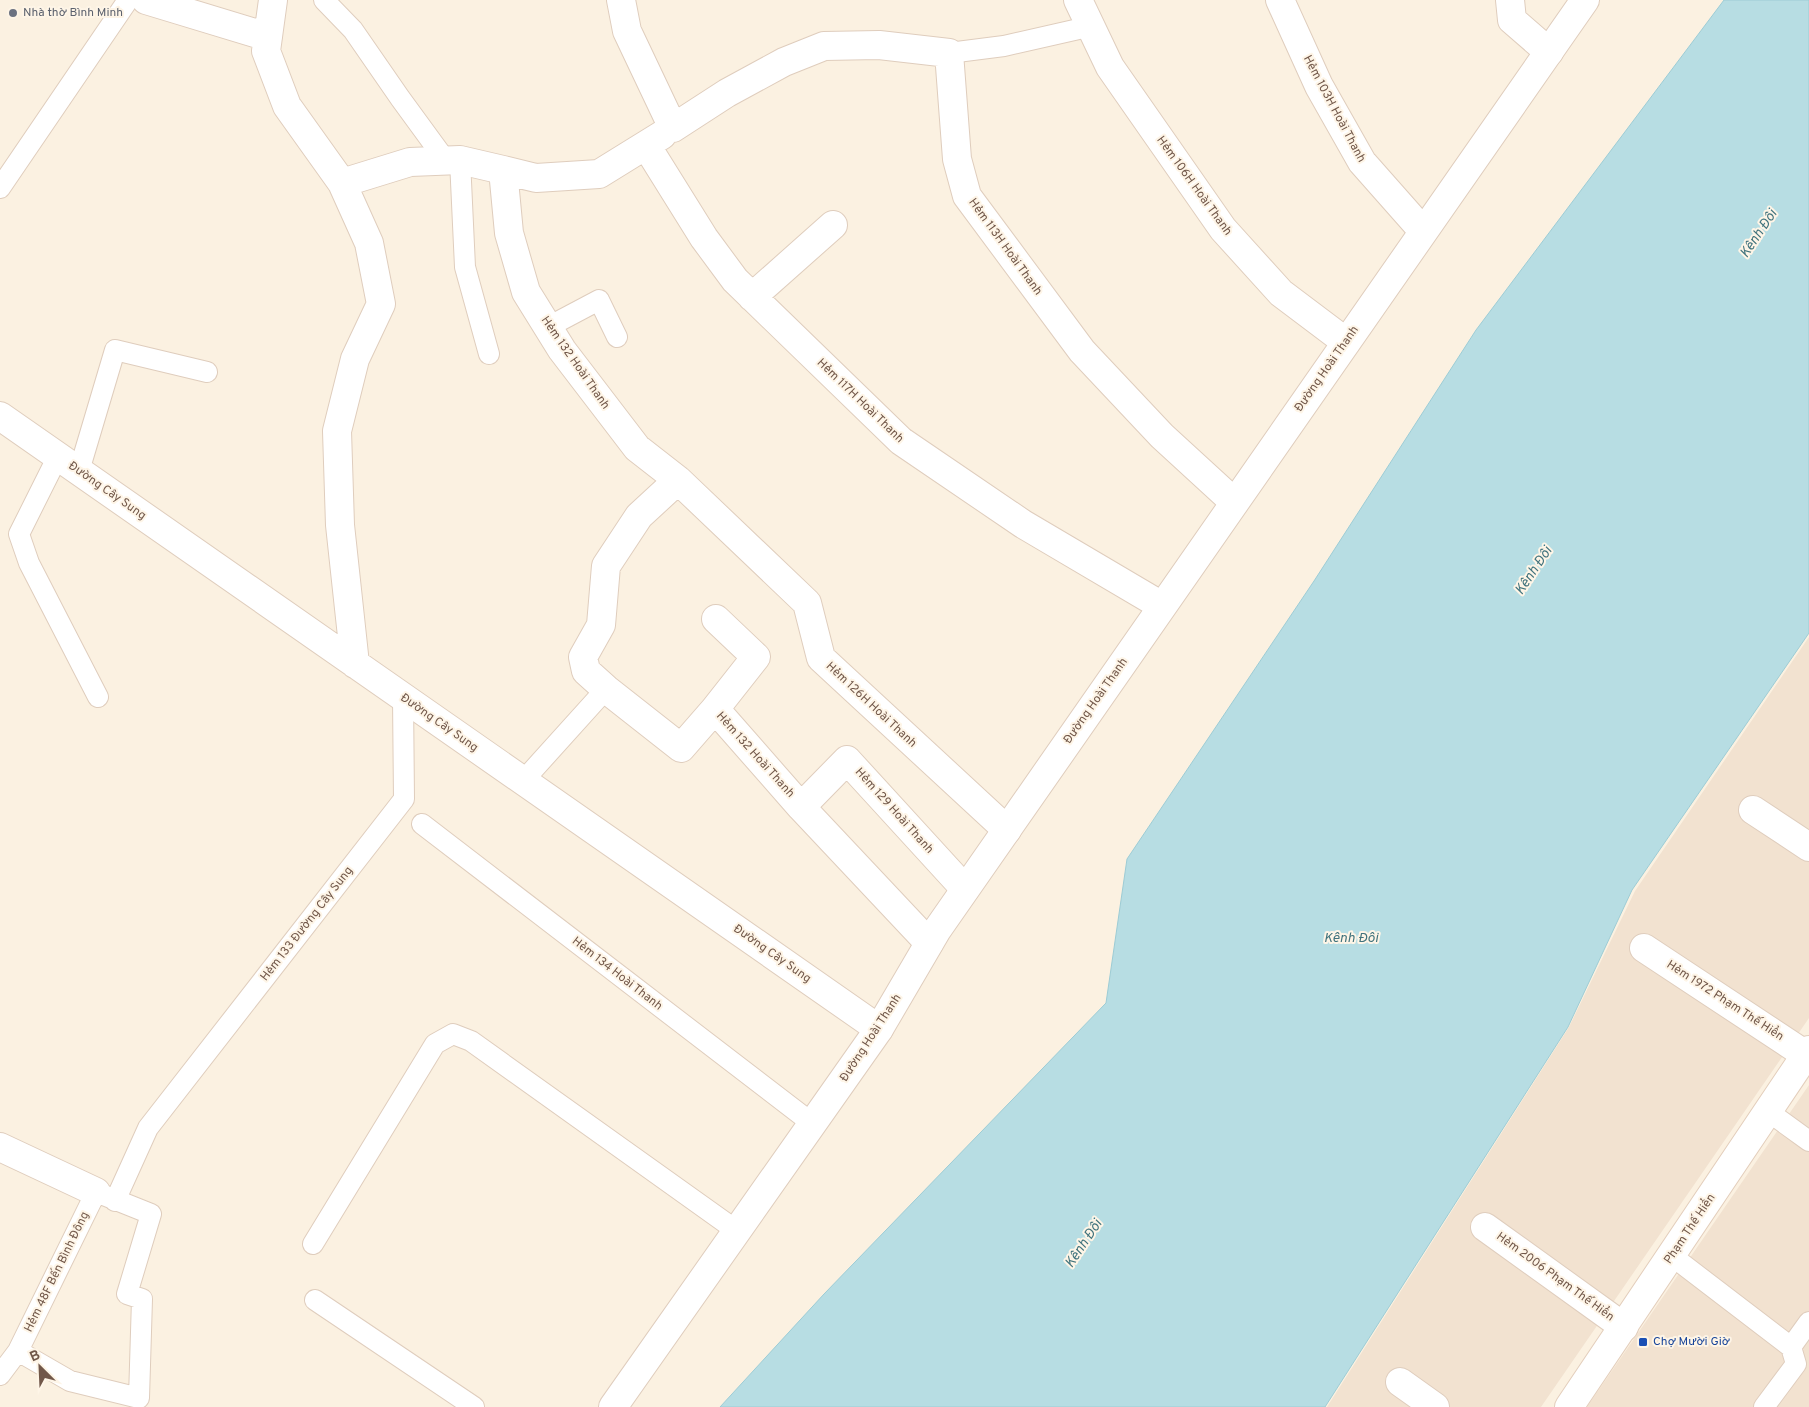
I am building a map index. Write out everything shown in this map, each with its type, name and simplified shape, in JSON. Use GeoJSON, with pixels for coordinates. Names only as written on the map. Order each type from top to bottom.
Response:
{"type":"FeatureCollection","features":[{"type":"Feature","properties":{"kind":"street"},"geometry":{"type":"LineString","coordinates":[[146,0],[268,37]]}},
{"type":"Feature","properties":{"kind":"street"},"geometry":{"type":"LineString","coordinates":[[273,0],[266,51],[287,106],[342,183],[369,244],[381,304],[355,359],[337,431],[340,525],[355,664]]}},
{"type":"Feature","properties":{"kind":"street"},"geometry":{"type":"LineString","coordinates":[[621,0],[627,32],[673,128]]}},
{"type":"Feature","properties":{"kind":"street","name":"Hẻm 106H Hoài Thanh"},"geometry":{"type":"LineString","coordinates":[[1078,0],[1110,67],[1223,230],[1281,292],[1346,342]]}},
{"type":"Feature","properties":{"kind":"street","name":"Hẻm 103H Hoài Thanh"},"geometry":{"type":"LineString","coordinates":[[1280,0],[1319,86],[1362,162],[1423,231]]}},
{"type":"Feature","properties":{"kind":"street"},"geometry":{"type":"LineString","coordinates":[[1510,0],[1512,20],[1549,52]]}},
{"type":"Feature","properties":{"kind":"street","name":"Đường Hoài Thanh"},"geometry":{"type":"LineString","coordinates":[[613,1407],[879,1029],[929,944],[965,889],[1585,0]]}},
{"type":"Feature","properties":{"kind":"street"},"geometry":{"type":"LineString","coordinates":[[342,183],[410,162],[453,160],[536,178],[599,174],[727,93],[784,62],[824,46],[880,45],[949,53]]}},
{"type":"Feature","properties":{"kind":"street","name":"Hẻm 113H Hoài Thanh"},"geometry":{"type":"LineString","coordinates":[[949,53],[957,159],[967,196],[1082,351],[1162,436],[1234,502]]}},
{"type":"Feature","properties":{"kind":"street","name":"Hẻm 117H Hoài Thanh"},"geometry":{"type":"LineString","coordinates":[[646,144],[704,238],[735,280],[901,441],[1023,524],[1162,606]]}},
{"type":"Feature","properties":{"kind":"street","name":"Hẻm 132 Hoài Thanh"},"geometry":{"type":"LineString","coordinates":[[503,170],[509,233],[526,292],[562,350],[637,448],[678,480],[639,516],[606,566],[601,625],[583,657],[586,671],[606,690],[681,748],[715,709],[801,807],[929,944]]}},
{"type":"Feature","properties":{"kind":"street"},"geometry":{"type":"LineString","coordinates":[[752,297],[833,225]]}},
{"type":"Feature","properties":{"kind":"street","name":"Đường Cây Sung"},"geometry":{"type":"LineString","coordinates":[[0,416],[879,1029]]}},
{"type":"Feature","properties":{"kind":"street","name":"Hẻm 126H Hoài Thanh"},"geometry":{"type":"LineString","coordinates":[[678,480],[807,603],[821,658],[1007,830]]}},
{"type":"Feature","properties":{"kind":"street"},"geometry":{"type":"LineString","coordinates":[[715,709],[756,657],[716,619]]}},
{"type":"Feature","properties":{"kind":"street","name":"Hẻm 129 Hoài Thanh"},"geometry":{"type":"LineString","coordinates":[[801,807],[847,760],[965,889]]}},
{"type":"Feature","properties":{"kind":"street"},"geometry":{"type":"LineString","coordinates":[[1753,810],[1809,847]]}},
{"type":"Feature","properties":{"kind":"street","name":"Hẻm 1972 Phạm Thế Hiển"},"geometry":{"type":"LineString","coordinates":[[1644,948],[1807,1053]]}},
{"type":"Feature","properties":{"kind":"street","name":"Phạm Thế Hiển"},"geometry":{"type":"LineString","coordinates":[[1570,1407],[1807,1053]]}},
{"type":"Feature","properties":{"kind":"street"},"geometry":{"type":"LineString","coordinates":[[0,1146],[106,1197]]}},
{"type":"Feature","properties":{"kind":"street","name":"Hẻm 2006 Phạm Thế Hiển"},"geometry":{"type":"LineString","coordinates":[[1486,1227],[1624,1327]]}},
{"type":"Feature","properties":{"kind":"street"},"geometry":{"type":"LineString","coordinates":[[1400,1382],[1436,1407]]}},
{"type":"Feature","properties":{"kind":"lane"},"geometry":{"type":"LineString","coordinates":[[0,188],[128,0]]}},
{"type":"Feature","properties":{"kind":"lane"},"geometry":{"type":"LineString","coordinates":[[324,0],[353,30],[400,98],[453,160],[465,267],[489,354]]}},
{"type":"Feature","properties":{"kind":"lane"},"geometry":{"type":"LineString","coordinates":[[949,53],[1004,46],[1092,26]]}},
{"type":"Feature","properties":{"kind":"lane"},"geometry":{"type":"LineString","coordinates":[[548,327],[599,300],[617,338]]}},
{"type":"Feature","properties":{"kind":"lane"},"geometry":{"type":"LineString","coordinates":[[98,697],[29,563],[19,534],[68,464],[115,350],[207,372]]}},
{"type":"Feature","properties":{"kind":"lane"},"geometry":{"type":"LineString","coordinates":[[523,781],[606,690]]}},
{"type":"Feature","properties":{"kind":"lane","name":"Hẻm 133 Đường Cây Sung"},"geometry":{"type":"LineString","coordinates":[[106,1197],[148,1128],[404,799],[403,698]]}},
{"type":"Feature","properties":{"kind":"lane","name":"Hẻm 134 Hoài Thanh"},"geometry":{"type":"LineString","coordinates":[[422,824],[812,1124]]}},
{"type":"Feature","properties":{"kind":"lane"},"geometry":{"type":"LineString","coordinates":[[313,1244],[435,1044],[453,1034],[471,1042],[737,1231]]}},
{"type":"Feature","properties":{"kind":"lane"},"geometry":{"type":"LineString","coordinates":[[1769,1112],[1809,1141]]}},
{"type":"Feature","properties":{"kind":"lane"},"geometry":{"type":"LineString","coordinates":[[18,1351],[70,1381],[139,1398],[142,1299],[128,1294],[151,1214],[106,1197]]}},
{"type":"Feature","properties":{"kind":"lane","name":"Hẻm 48F Bến Bình Đông"},"geometry":{"type":"LineString","coordinates":[[0,1375],[18,1351],[106,1197]]}},
{"type":"Feature","properties":{"kind":"lane"},"geometry":{"type":"LineString","coordinates":[[1672,1256],[1791,1347],[1796,1364],[1764,1407]]}},
{"type":"Feature","properties":{"kind":"lane"},"geometry":{"type":"LineString","coordinates":[[315,1300],[474,1407]]}},
{"type":"Feature","properties":{"kind":"lane"},"geometry":{"type":"LineString","coordinates":[[1791,1347],[1809,1322]]}},
{"type":"Feature","properties":{"kind":"shaded area"},"geometry":{"type":"Polygon","coordinates":[[[1809,637],[1809,1018],[1541,1407],[1327,1407],[1569,1027],[1635,891],[1809,637]]]}},
{"type":"Feature","properties":{"kind":"shaded area"},"geometry":{"type":"Polygon","coordinates":[[[1809,1085],[1809,1407],[1587,1407],[1809,1085]]]}},
{"type":"Feature","properties":{"kind":"water","name":"Kênh Đôi"},"geometry":{"type":"Polygon","coordinates":[[[1724,0],[1809,0],[1809,633],[1632,890],[1568,1027],[1325,1407],[720,1407],[824,1294],[1106,1003],[1127,859],[1314,581],[1476,330],[1724,0]]]}},
{"type":"Feature","properties":{"kind":"place","name":"Nhà thờ Bình Minh"},"geometry":{"type":"Point","coordinates":[13,13]}},
{"type":"Feature","properties":{"kind":"place","name":"Chợ Mười Giờ"},"geometry":{"type":"Point","coordinates":[1643,1342]}}]}
